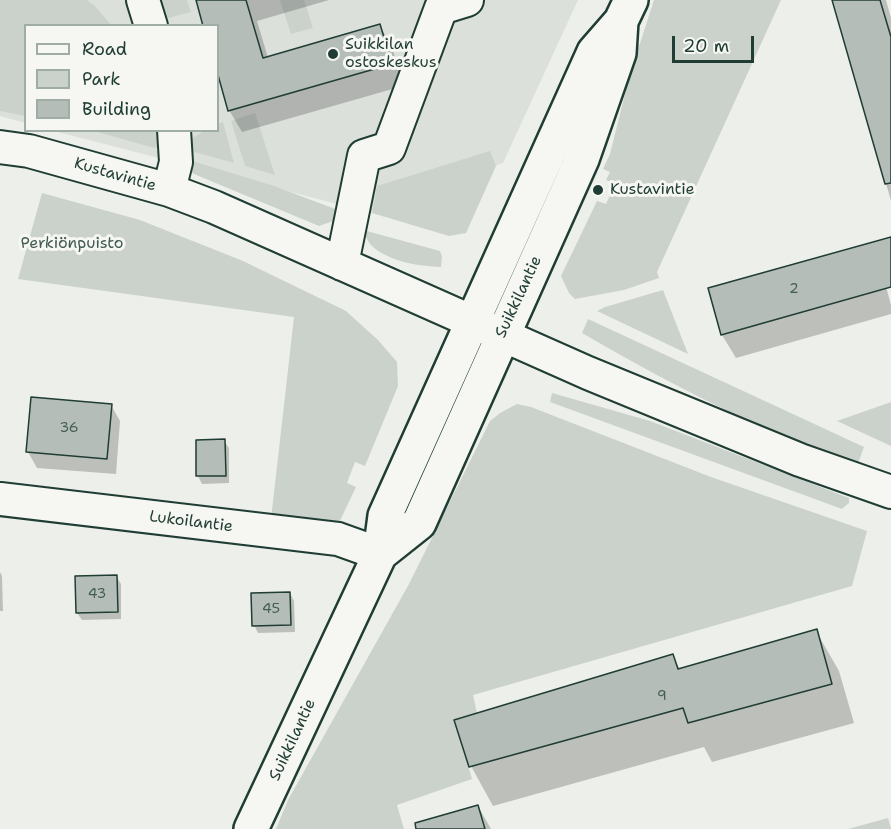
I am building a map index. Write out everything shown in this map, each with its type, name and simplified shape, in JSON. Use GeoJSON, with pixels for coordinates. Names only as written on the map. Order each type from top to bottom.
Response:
{"type":"FeatureCollection","features":[{"type":"Feature","properties":{"kind":"main road","name":"Suikkilantie"},"geometry":{"type":"LineString","coordinates":[[251,829],[380,554],[385,516],[594,52],[626,11]]}},
{"type":"Feature","properties":{"kind":"main road","name":"Suikkilantie"},"geometry":{"type":"LineString","coordinates":[[380,554],[419,522],[582,159],[619,53],[626,11]]}},
{"type":"Feature","properties":{"kind":"street"},"geometry":{"type":"LineString","coordinates":[[143,0],[150,24]]}},
{"type":"Feature","properties":{"kind":"street"},"geometry":{"type":"LineString","coordinates":[[342,264],[364,156],[389,148],[441,8],[467,0]]}},
{"type":"Feature","properties":{"kind":"street"},"geometry":{"type":"LineString","coordinates":[[169,190],[176,162],[174,132]]}},
{"type":"Feature","properties":{"kind":"street","name":"Kustavintie"},"geometry":{"type":"LineString","coordinates":[[0,147],[29,150],[169,190],[214,207],[588,374],[800,460],[891,492]]}},
{"type":"Feature","properties":{"kind":"street","name":"Lukoilantie"},"geometry":{"type":"LineString","coordinates":[[0,500],[338,539],[380,554]]}},
{"type":"Feature","properties":{"kind":"shaded area"},"geometry":{"type":"Polygon","coordinates":[[[0,0],[578,0],[503,163],[372,213],[58,132],[219,132],[219,24],[24,24],[24,123],[0,116],[0,0]]]}},
{"type":"Feature","properties":{"kind":"green space"},"geometry":{"type":"Polygon","coordinates":[[[0,0],[87,0],[95,6],[110,24],[24,24],[24,116],[0,111],[0,0]]]}},
{"type":"Feature","properties":{"kind":"green space"},"geometry":{"type":"Polygon","coordinates":[[[159,0],[187,0],[191,12],[165,19],[159,0]]]}},
{"type":"Feature","properties":{"kind":"green space"},"geometry":{"type":"Polygon","coordinates":[[[280,0],[304,0],[313,28],[291,34],[280,0]]]}},
{"type":"Feature","properties":{"kind":"green space"},"geometry":{"type":"Polygon","coordinates":[[[654,0],[781,0],[657,272],[659,278],[624,290],[575,299],[569,293],[561,276],[597,201],[606,204],[615,184],[606,180],[610,172],[603,169],[610,154],[630,74],[654,0]]]}},
{"type":"Feature","properties":{"kind":"green space"},"geometry":{"type":"Polygon","coordinates":[[[255,113],[275,175],[245,166],[231,121],[255,113]]]}},
{"type":"Feature","properties":{"kind":"green space"},"geometry":{"type":"Polygon","coordinates":[[[223,122],[234,163],[191,151],[188,141],[202,132],[219,132],[219,124],[223,122]]]}},
{"type":"Feature","properties":{"kind":"green space"},"geometry":{"type":"Polygon","coordinates":[[[98,132],[163,132],[163,145],[154,148],[98,132]]]}},
{"type":"Feature","properties":{"kind":"green space"},"geometry":{"type":"Polygon","coordinates":[[[490,151],[496,166],[466,233],[449,236],[372,213],[377,186],[490,151]]]}},
{"type":"Feature","properties":{"kind":"green space"},"geometry":{"type":"Polygon","coordinates":[[[186,159],[274,186],[338,210],[333,221],[319,226],[194,174],[188,169],[186,159]]]}},
{"type":"Feature","properties":{"kind":"green space","name":"Perkiönpuisto"},"geometry":{"type":"Polygon","coordinates":[[[42,193],[140,220],[243,261],[346,311],[378,340],[397,362],[398,386],[365,466],[355,462],[347,483],[356,487],[337,527],[271,519],[294,317],[18,279],[42,193]]]}},
{"type":"Feature","properties":{"kind":"green space"},"geometry":{"type":"Polygon","coordinates":[[[363,230],[440,251],[441,267],[396,260],[371,245],[363,230]]]}},
{"type":"Feature","properties":{"kind":"green space"},"geometry":{"type":"Polygon","coordinates":[[[663,290],[688,354],[597,311],[605,307],[663,290]]]}},
{"type":"Feature","properties":{"kind":"green space"},"geometry":{"type":"Polygon","coordinates":[[[588,319],[864,447],[857,466],[786,438],[716,406],[649,370],[582,333],[588,319]]]}},
{"type":"Feature","properties":{"kind":"green space"},"geometry":{"type":"Polygon","coordinates":[[[552,393],[650,421],[849,498],[849,503],[842,509],[550,402],[552,393]]]}},
{"type":"Feature","properties":{"kind":"green space"},"geometry":{"type":"Polygon","coordinates":[[[891,402],[891,446],[837,421],[891,402]]]}},
{"type":"Feature","properties":{"kind":"green space"},"geometry":{"type":"Polygon","coordinates":[[[517,404],[531,407],[711,477],[867,531],[852,586],[473,695],[477,713],[455,720],[472,779],[397,805],[404,829],[276,829],[288,800],[409,584],[490,421],[517,404]]]}},
{"type":"Feature","properties":{"kind":"green space"},"geometry":{"type":"Polygon","coordinates":[[[888,818],[891,829],[848,829],[888,818]]]}},
{"type":"Feature","properties":{"kind":"building","name":"Suikkilan ostoskeskus"},"geometry":{"type":"Polygon","coordinates":[[[196,0],[246,0],[263,58],[380,24],[392,64],[228,111],[219,79],[219,24],[202,24],[196,0]]]}},
{"type":"Feature","properties":{"kind":"building"},"geometry":{"type":"Polygon","coordinates":[[[832,0],[880,0],[891,37],[891,183],[885,184],[832,0]]]}},
{"type":"Feature","properties":{"kind":"building"},"geometry":{"type":"Polygon","coordinates":[[[891,237],[891,287],[721,335],[708,288],[891,237]]]}},
{"type":"Feature","properties":{"kind":"building"},"geometry":{"type":"Polygon","coordinates":[[[31,397],[112,404],[107,459],[26,452],[31,397]]]}},
{"type":"Feature","properties":{"kind":"building"},"geometry":{"type":"Polygon","coordinates":[[[225,439],[226,476],[196,476],[196,440],[225,439]]]}},
{"type":"Feature","properties":{"kind":"building"},"geometry":{"type":"Polygon","coordinates":[[[117,575],[118,612],[76,613],[75,576],[117,575]]]}},
{"type":"Feature","properties":{"kind":"building"},"geometry":{"type":"Polygon","coordinates":[[[290,592],[291,625],[252,626],[251,593],[290,592]]]}},
{"type":"Feature","properties":{"kind":"building"},"geometry":{"type":"Polygon","coordinates":[[[817,629],[832,684],[688,723],[683,708],[469,767],[454,720],[673,654],[678,669],[817,629]]]}},
{"type":"Feature","properties":{"kind":"building"},"geometry":{"type":"Polygon","coordinates":[[[478,805],[485,829],[416,829],[415,823],[478,805]]]}},
{"type":"Feature","properties":{"kind":"place","name":"Suikkilan ostoskeskus"},"geometry":{"type":"Point","coordinates":[333,54]}},
{"type":"Feature","properties":{"kind":"place","name":"Kustavintie"},"geometry":{"type":"Point","coordinates":[598,190]}}]}
